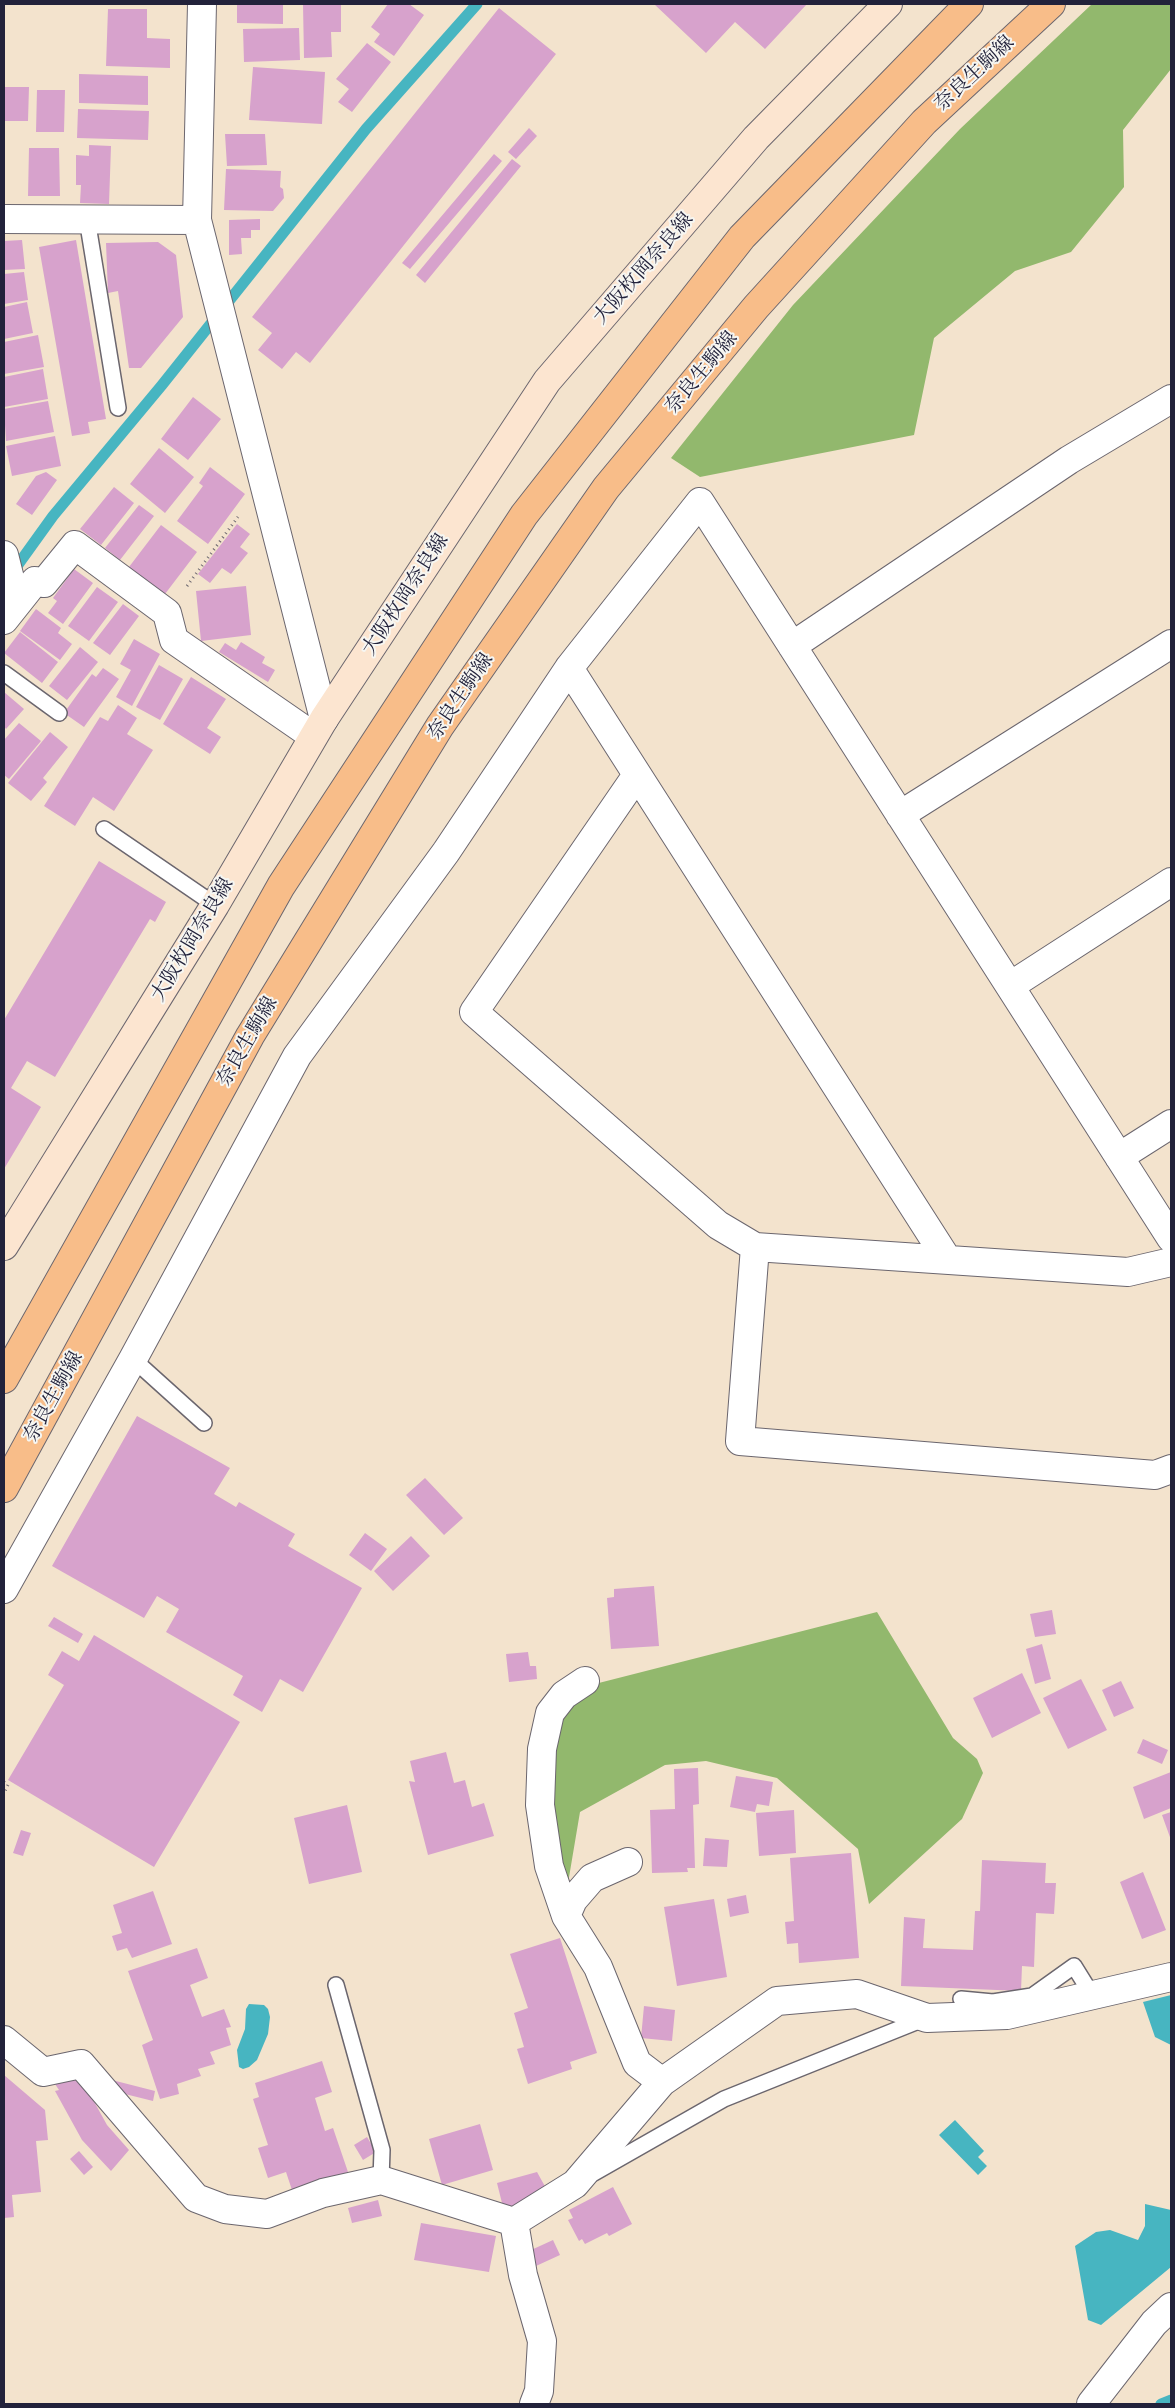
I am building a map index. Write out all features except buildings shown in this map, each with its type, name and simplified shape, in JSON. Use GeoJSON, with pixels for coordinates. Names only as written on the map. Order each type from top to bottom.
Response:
{"type":"FeatureCollection","features":[{"type":"Feature","properties":{"kind":"main road","name":"大阪枚岡奈良線"},"geometry":{"type":"LineString","coordinates":[[4,1246],[215,905],[318,728],[547,381],[756,138],[888,4]]}},
{"type":"Feature","properties":{"kind":"main road"},"geometry":{"type":"LineString","coordinates":[[4,1379],[281,886],[524,515],[742,237],[969,4]]}},
{"type":"Feature","properties":{"kind":"main road","name":"奈良生駒線"},"geometry":{"type":"LineString","coordinates":[[4,1488],[250,1036],[440,726],[606,488],[756,307],[924,122],[1051,4]]}},
{"type":"Feature","properties":{"kind":"street"},"geometry":{"type":"LineString","coordinates":[[202,4],[198,220],[213,287],[264,481],[318,728]]}},
{"type":"Feature","properties":{"kind":"street"},"geometry":{"type":"LineString","coordinates":[[4,219],[198,220]]}},
{"type":"Feature","properties":{"kind":"street"},"geometry":{"type":"LineString","coordinates":[[792,646],[1061,465],[1171,399]]}},
{"type":"Feature","properties":{"kind":"street"},"geometry":{"type":"LineString","coordinates":[[4,1589],[133,1359],[297,1056],[446,852],[569,668],[700,502],[1171,1238]]}},
{"type":"Feature","properties":{"kind":"street"},"geometry":{"type":"LineString","coordinates":[[11,605],[35,581],[44,583],[75,545],[167,613],[174,640],[318,728]]}},
{"type":"Feature","properties":{"kind":"street"},"geometry":{"type":"LineString","coordinates":[[5,559],[11,605]]}},
{"type":"Feature","properties":{"kind":"street"},"geometry":{"type":"LineString","coordinates":[[900,815],[1171,644]]}},
{"type":"Feature","properties":{"kind":"street"},"geometry":{"type":"LineString","coordinates":[[569,668],[947,1259]]}},
{"type":"Feature","properties":{"kind":"street"},"geometry":{"type":"LineString","coordinates":[[637,775],[474,1012],[718,1225],[755,1247],[1128,1272],[1171,1262]]}},
{"type":"Feature","properties":{"kind":"street"},"geometry":{"type":"LineString","coordinates":[[1010,986],[1171,882]]}},
{"type":"Feature","properties":{"kind":"street"},"geometry":{"type":"LineString","coordinates":[[1120,1157],[1171,1124]]}},
{"type":"Feature","properties":{"kind":"street"},"geometry":{"type":"LineString","coordinates":[[755,1247],[740,1441],[1155,1475],[1171,1469]]}},
{"type":"Feature","properties":{"kind":"street"},"geometry":{"type":"LineString","coordinates":[[585,1681],[564,1696],[550,1713],[542,1749],[540,1805],[549,1866],[566,1916],[598,1967],[637,2063],[662,2082]]}},
{"type":"Feature","properties":{"kind":"street"},"geometry":{"type":"LineString","coordinates":[[566,1916],[573,1900],[592,1878],[628,1862]]}},
{"type":"Feature","properties":{"kind":"street"},"geometry":{"type":"LineString","coordinates":[[4,2040],[43,2072],[81,2064],[196,2198],[225,2210],[267,2214],[323,2194],[381,2180],[514,2222],[575,2184],[662,2082],[777,2001],[857,1994],[927,2018],[1007,2015],[1171,1977]]}},
{"type":"Feature","properties":{"kind":"street"},"geometry":{"type":"LineString","coordinates":[[514,2222],[523,2275],[542,2341],[538,2392],[534,2404]]}},
{"type":"Feature","properties":{"kind":"street"},"geometry":{"type":"LineString","coordinates":[[1092,2404],[1154,2323],[1171,2307]]}},
{"type":"Feature","properties":{"kind":"lane"},"geometry":{"type":"LineString","coordinates":[[87,219],[118,408]]}},
{"type":"Feature","properties":{"kind":"lane"},"geometry":{"type":"LineString","coordinates":[[4,673],[59,713]]}},
{"type":"Feature","properties":{"kind":"lane"},"geometry":{"type":"LineString","coordinates":[[104,829],[215,905]]}},
{"type":"Feature","properties":{"kind":"lane"},"geometry":{"type":"LineString","coordinates":[[133,1359],[204,1422]]}},
{"type":"Feature","properties":{"kind":"lane"},"geometry":{"type":"LineString","coordinates":[[961,1998],[993,2002],[1032,1996],[1074,1966],[1092,1995]]}},
{"type":"Feature","properties":{"kind":"lane"},"geometry":{"type":"LineString","coordinates":[[336,1985],[382,2150],[381,2180]]}},
{"type":"Feature","properties":{"kind":"lane"},"geometry":{"type":"LineString","coordinates":[[575,2184],[724,2099],[927,2018]]}},
{"type":"Feature","properties":{"kind":"path"},"geometry":{"type":"LineString","coordinates":[[167,613],[264,481]]}},
{"type":"Feature","properties":{"kind":"path"},"geometry":{"type":"LineString","coordinates":[[4,1782],[8,1786],[4,1793]]}},
{"type":"Feature","properties":{"kind":"green space"},"geometry":{"type":"Polygon","coordinates":[[[1092,4],[1171,4],[1171,69],[1123,130],[1124,187],[1071,252],[1015,271],[934,338],[914,435],[700,477],[671,458],[793,305],[960,129],[1092,4]]]}},
{"type":"Feature","properties":{"kind":"green space"},"geometry":{"type":"Polygon","coordinates":[[[877,1612],[953,1738],[977,1759],[983,1773],[962,1819],[869,1904],[858,1849],[777,1778],[706,1761],[665,1765],[580,1812],[566,1895],[546,1779],[565,1701],[587,1686],[877,1612]]]}},
{"type":"Feature","properties":{"kind":"water"},"geometry":{"type":"Polygon","coordinates":[[[1171,1995],[1171,2045],[1155,2037],[1143,2002],[1171,1995]]]}},
{"type":"Feature","properties":{"kind":"water"},"geometry":{"type":"Polygon","coordinates":[[[249,2004],[264,2005],[268,2009],[270,2017],[268,2034],[257,2060],[249,2067],[243,2069],[239,2067],[237,2050],[245,2029],[246,2009],[249,2004]]]}},
{"type":"Feature","properties":{"kind":"water"},"geometry":{"type":"Polygon","coordinates":[[[955,2120],[984,2151],[978,2157],[987,2166],[978,2175],[939,2135],[955,2120]]]}},
{"type":"Feature","properties":{"kind":"water"},"geometry":{"type":"Polygon","coordinates":[[[1145,2204],[1171,2210],[1171,2267],[1101,2325],[1088,2320],[1075,2246],[1096,2232],[1110,2230],[1138,2240],[1145,2226],[1145,2204]]]}},
{"type":"Feature","properties":{"kind":"waterway"},"geometry":{"type":"LineString","coordinates":[[12,573],[53,516],[162,385],[366,129],[477,4]]}},
{"type":"Feature","properties":{"kind":"waterway"},"geometry":{"type":"LineString","coordinates":[[1161,2404],[1171,2400]]}}]}
